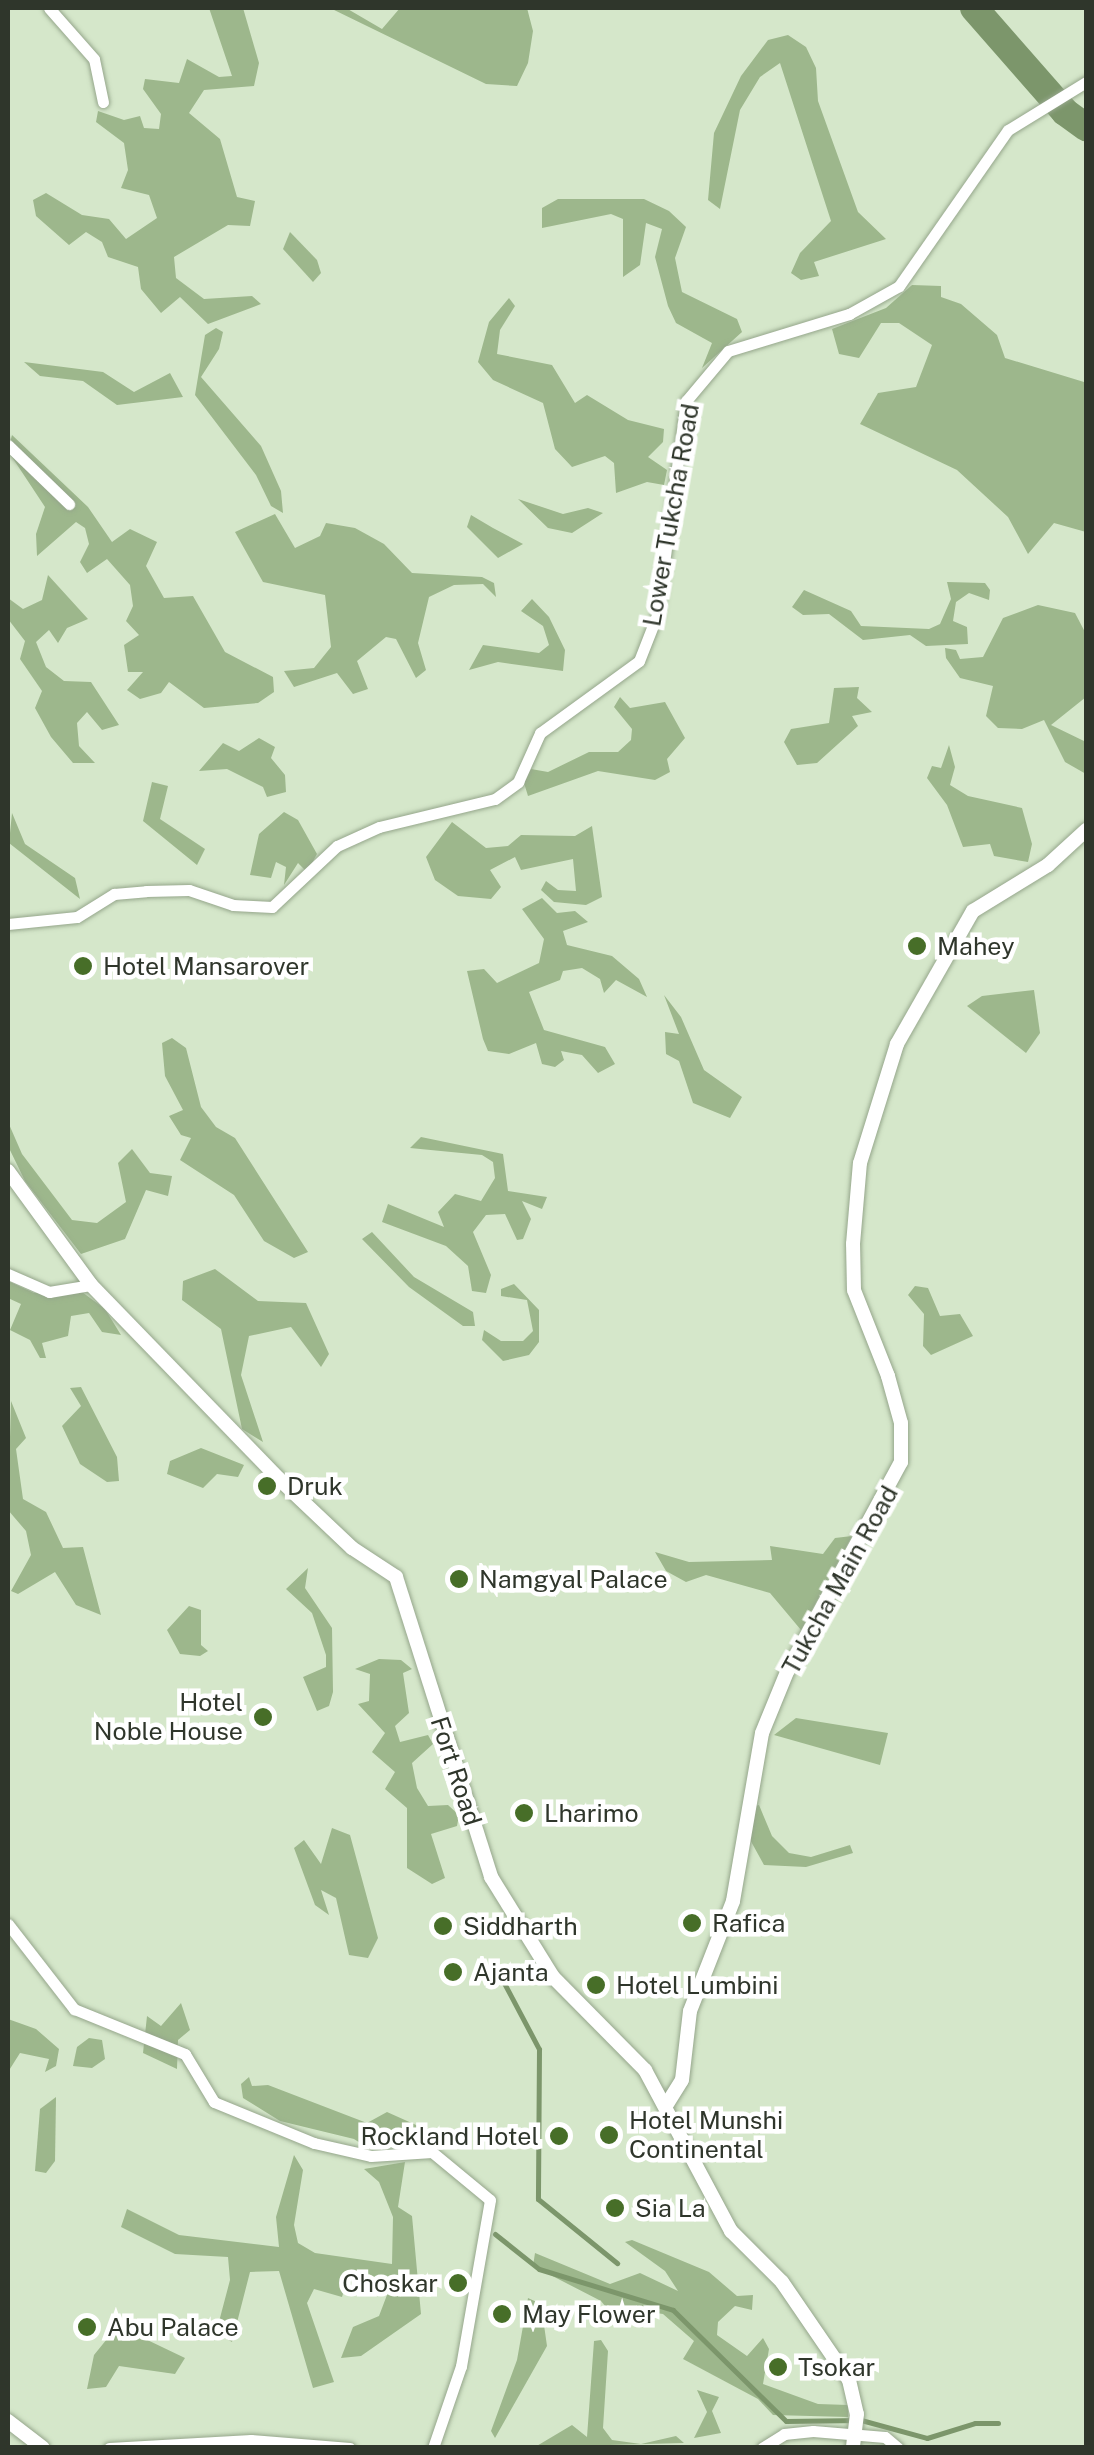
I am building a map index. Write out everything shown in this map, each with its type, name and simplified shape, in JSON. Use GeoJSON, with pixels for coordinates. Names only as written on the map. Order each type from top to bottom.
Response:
{"type":"FeatureCollection","features":[{"type":"Feature","properties":{"kind":"street"},"geometry":{"type":"LineString","coordinates":[[49,8],[94,59],[103,102]]}},
{"type":"Feature","properties":{"kind":"street","name":"Lower Tukcha Road"},"geometry":{"type":"LineString","coordinates":[[8,924],[76,917],[114,894],[146,891],[189,890],[233,905],[272,907],[338,846],[379,827],[495,799],[518,782],[540,732],[638,661],[657,615],[686,400],[728,350],[848,314],[899,286],[1008,130],[1082,86]]}},
{"type":"Feature","properties":{"kind":"street"},"geometry":{"type":"LineString","coordinates":[[8,445],[69,504]]}},
{"type":"Feature","properties":{"kind":"street","name":"Tukcha Main Road"},"geometry":{"type":"LineString","coordinates":[[667,2104],[682,2080],[690,2011],[733,1900],[762,1733],[788,1672],[901,1462],[901,1423],[888,1376],[854,1290],[853,1244],[860,1163],[897,1044],[973,910],[1048,865],[1086,830]]}},
{"type":"Feature","properties":{"kind":"street","name":"Fort Road"},"geometry":{"type":"LineString","coordinates":[[8,1170],[91,1284],[278,1478],[352,1548],[396,1578],[491,1877],[553,1977],[645,2070],[667,2104],[731,2231],[814,2327],[849,2380],[856,2430]]}},
{"type":"Feature","properties":{"kind":"street"},"geometry":{"type":"LineString","coordinates":[[8,1274],[50,1292],[91,1284]]}},
{"type":"Feature","properties":{"kind":"street"},"geometry":{"type":"LineString","coordinates":[[8,1924],[74,2008],[185,2054],[214,2102],[314,2143],[370,2156],[432,2152],[490,2200],[464,2348],[433,2448]]}},
{"type":"Feature","properties":{"kind":"street"},"geometry":{"type":"LineString","coordinates":[[8,2421],[43,2448]]}},
{"type":"Feature","properties":{"kind":"street"},"geometry":{"type":"LineString","coordinates":[[762,2448],[784,2434],[856,2430],[885,2437],[898,2448]]}},
{"type":"Feature","properties":{"kind":"street"},"geometry":{"type":"LineString","coordinates":[[109,2448],[252,2440],[350,2448]]}},
{"type":"Feature","properties":{"kind":"green space"},"geometry":{"type":"Polygon","coordinates":[[[209,8],[243,8],[259,63],[254,86],[204,90],[189,113],[220,139],[237,197],[255,201],[250,226],[228,225],[174,257],[176,278],[204,299],[252,296],[261,304],[208,324],[180,297],[161,313],[141,289],[138,267],[108,257],[102,242],[86,232],[69,245],[36,216],[33,200],[46,193],[82,215],[109,219],[126,239],[157,218],[149,195],[121,188],[128,170],[124,143],[96,122],[98,111],[124,120],[140,116],[144,128],[159,129],[161,114],[143,89],[145,79],[179,83],[187,59],[219,77],[232,76],[209,8]]]}},
{"type":"Feature","properties":{"kind":"green space"},"geometry":{"type":"Polygon","coordinates":[[[330,8],[346,8],[382,29],[400,8],[527,8],[533,31],[528,63],[517,86],[486,84],[330,8]]]}},
{"type":"Feature","properties":{"kind":"green space"},"geometry":{"type":"Polygon","coordinates":[[[788,35],[806,47],[816,68],[818,101],[858,212],[886,239],[814,262],[819,276],[801,280],[791,273],[800,253],[831,221],[780,63],[760,77],[740,110],[720,209],[708,200],[714,133],[741,76],[768,40],[788,35]]]}},
{"type":"Feature","properties":{"kind":"green space"},"geometry":{"type":"Polygon","coordinates":[[[558,199],[644,199],[669,211],[686,227],[675,258],[682,292],[737,319],[742,332],[702,368],[712,343],[676,323],[668,306],[655,257],[662,229],[646,223],[640,265],[623,277],[623,219],[611,214],[542,228],[542,208],[558,199]]]}},
{"type":"Feature","properties":{"kind":"green space"},"geometry":{"type":"Polygon","coordinates":[[[290,232],[317,260],[321,273],[313,282],[283,249],[290,232]]]}},
{"type":"Feature","properties":{"kind":"green space"},"geometry":{"type":"Polygon","coordinates":[[[912,285],[941,286],[941,297],[961,304],[997,335],[1005,358],[1084,382],[1086,377],[1086,532],[1054,523],[1028,554],[1008,517],[957,470],[860,424],[878,393],[916,387],[932,345],[899,323],[881,323],[859,358],[839,354],[832,329],[886,308],[912,285]]]}},
{"type":"Feature","properties":{"kind":"green space"},"geometry":{"type":"Polygon","coordinates":[[[509,298],[515,306],[500,330],[497,354],[552,365],[575,403],[587,395],[628,420],[664,429],[663,442],[648,457],[667,470],[664,485],[647,482],[616,493],[614,463],[605,456],[572,467],[555,449],[543,403],[493,380],[478,362],[489,322],[509,298]]]}},
{"type":"Feature","properties":{"kind":"green space"},"geometry":{"type":"Polygon","coordinates":[[[216,328],[223,332],[219,349],[201,377],[261,446],[281,491],[283,513],[271,506],[256,475],[195,395],[205,335],[216,328]]]}},
{"type":"Feature","properties":{"kind":"green space"},"geometry":{"type":"Polygon","coordinates":[[[24,362],[103,372],[134,392],[170,373],[183,397],[117,405],[83,381],[40,376],[24,362]]]}},
{"type":"Feature","properties":{"kind":"green space"},"geometry":{"type":"Polygon","coordinates":[[[12,435],[88,507],[112,542],[130,529],[157,542],[146,566],[164,598],[193,596],[225,652],[273,677],[274,692],[258,703],[204,708],[169,682],[161,693],[140,699],[127,690],[143,672],[128,672],[124,645],[139,635],[126,621],[133,606],[130,585],[107,559],[87,573],[80,562],[89,544],[85,528],[76,522],[37,556],[36,534],[45,507],[8,451],[12,435]]]}},
{"type":"Feature","properties":{"kind":"green space"},"geometry":{"type":"Polygon","coordinates":[[[518,499],[563,514],[588,508],[603,513],[572,533],[548,528],[518,499]]]}},
{"type":"Feature","properties":{"kind":"green space"},"geometry":{"type":"Polygon","coordinates":[[[275,514],[295,548],[320,536],[326,523],[355,528],[384,544],[412,573],[482,577],[494,583],[496,597],[483,584],[454,585],[429,597],[418,643],[426,670],[416,678],[396,639],[386,637],[357,661],[368,689],[353,694],[337,673],[294,687],[284,671],[314,668],[331,647],[325,595],[263,582],[235,532],[275,514]]]}},
{"type":"Feature","properties":{"kind":"green space"},"geometry":{"type":"Polygon","coordinates":[[[471,515],[523,544],[498,558],[467,527],[471,515]]]}},
{"type":"Feature","properties":{"kind":"green space"},"geometry":{"type":"Polygon","coordinates":[[[48,575],[88,619],[67,628],[58,643],[49,630],[36,642],[46,667],[64,681],[91,682],[119,725],[102,730],[87,712],[77,723],[79,746],[95,763],[73,763],[51,737],[35,708],[42,691],[20,659],[25,641],[8,619],[8,598],[23,609],[42,600],[48,575]]]}},
{"type":"Feature","properties":{"kind":"green space"},"geometry":{"type":"Polygon","coordinates":[[[947,582],[985,583],[990,590],[989,600],[969,593],[956,602],[953,621],[967,627],[968,644],[926,646],[910,635],[863,640],[829,614],[803,615],[792,607],[804,590],[851,611],[861,626],[929,629],[940,624],[951,599],[947,582]]]}},
{"type":"Feature","properties":{"kind":"green space"},"geometry":{"type":"Polygon","coordinates":[[[532,599],[549,617],[565,650],[563,671],[498,662],[469,670],[483,645],[539,653],[549,645],[543,626],[521,611],[532,599]]]}},
{"type":"Feature","properties":{"kind":"green space"},"geometry":{"type":"Polygon","coordinates":[[[1038,605],[1075,613],[1086,634],[1086,697],[1051,725],[1086,742],[1086,774],[1065,762],[1044,720],[1022,729],[998,728],[986,716],[993,686],[960,678],[946,658],[945,648],[956,650],[960,659],[983,657],[1003,618],[1038,605]]]}},
{"type":"Feature","properties":{"kind":"green space"},"geometry":{"type":"Polygon","coordinates":[[[859,687],[857,698],[872,712],[852,716],[858,726],[817,763],[797,765],[784,742],[791,729],[829,723],[834,688],[859,687]]]}},
{"type":"Feature","properties":{"kind":"green space"},"geometry":{"type":"Polygon","coordinates":[[[620,697],[630,708],[665,702],[685,738],[667,759],[670,772],[655,780],[598,771],[528,796],[524,783],[531,769],[548,772],[589,752],[618,752],[631,740],[632,729],[614,707],[620,697]]]}},
{"type":"Feature","properties":{"kind":"green space"},"geometry":{"type":"Polygon","coordinates":[[[259,738],[275,747],[271,758],[285,775],[286,792],[267,797],[263,787],[227,769],[199,771],[223,743],[239,751],[259,738]]]}},
{"type":"Feature","properties":{"kind":"green space"},"geometry":{"type":"Polygon","coordinates":[[[949,745],[955,767],[950,785],[968,796],[1022,808],[1032,844],[1028,862],[994,856],[990,844],[963,847],[947,805],[927,778],[932,766],[941,768],[949,745]]]}},
{"type":"Feature","properties":{"kind":"green space"},"geometry":{"type":"Polygon","coordinates":[[[152,782],[168,786],[160,819],[205,849],[197,865],[143,821],[152,782]]]}},
{"type":"Feature","properties":{"kind":"green space"},"geometry":{"type":"Polygon","coordinates":[[[284,812],[298,820],[317,854],[307,872],[298,863],[284,885],[286,867],[276,862],[271,878],[250,875],[259,834],[284,812]]]}},
{"type":"Feature","properties":{"kind":"green space"},"geometry":{"type":"Polygon","coordinates":[[[12,813],[25,844],[75,878],[80,899],[9,843],[12,813]]]}},
{"type":"Feature","properties":{"kind":"green space"},"geometry":{"type":"Polygon","coordinates":[[[452,822],[486,848],[508,846],[521,835],[575,836],[592,826],[602,897],[586,905],[554,902],[541,890],[546,881],[558,890],[576,891],[573,859],[521,870],[515,857],[490,870],[501,887],[491,899],[458,896],[435,880],[426,857],[452,822]]]}},
{"type":"Feature","properties":{"kind":"green space"},"geometry":{"type":"Polygon","coordinates":[[[542,898],[557,913],[575,911],[588,922],[563,931],[567,945],[612,956],[639,979],[647,997],[616,980],[604,993],[600,979],[582,968],[563,971],[560,980],[529,992],[544,1030],[605,1047],[615,1064],[598,1073],[582,1055],[561,1051],[564,1060],[555,1067],[542,1064],[536,1043],[509,1054],[488,1051],[483,1039],[467,971],[484,969],[497,983],[539,963],[544,939],[522,909],[542,898]]]}},
{"type":"Feature","properties":{"kind":"green space"},"geometry":{"type":"Polygon","coordinates":[[[1034,990],[1040,1033],[1026,1053],[967,1006],[982,996],[1034,990]]]}},
{"type":"Feature","properties":{"kind":"green space"},"geometry":{"type":"Polygon","coordinates":[[[664,995],[681,1017],[704,1070],[742,1097],[730,1118],[693,1103],[679,1061],[666,1054],[665,1032],[679,1034],[664,995]]]}},
{"type":"Feature","properties":{"kind":"green space"},"geometry":{"type":"Polygon","coordinates":[[[172,1038],[186,1048],[201,1107],[216,1127],[235,1138],[308,1252],[294,1258],[264,1241],[234,1195],[180,1160],[191,1138],[181,1135],[169,1116],[183,1110],[165,1076],[162,1043],[172,1038]]]}},
{"type":"Feature","properties":{"kind":"green space"},"geometry":{"type":"Polygon","coordinates":[[[8,1122],[22,1154],[72,1220],[97,1223],[126,1202],[118,1163],[132,1149],[150,1173],[172,1176],[168,1196],[146,1190],[125,1239],[81,1254],[25,1181],[8,1146],[8,1122]]]}},
{"type":"Feature","properties":{"kind":"green space"},"geometry":{"type":"Polygon","coordinates":[[[421,1137],[503,1154],[508,1191],[547,1197],[542,1209],[522,1201],[531,1219],[523,1239],[517,1240],[505,1214],[486,1215],[473,1232],[491,1275],[486,1293],[472,1291],[468,1266],[446,1246],[382,1222],[388,1204],[444,1227],[438,1212],[455,1194],[481,1201],[495,1178],[493,1162],[482,1155],[410,1148],[421,1137]]]}},
{"type":"Feature","properties":{"kind":"green space"},"geometry":{"type":"Polygon","coordinates":[[[372,1232],[414,1277],[473,1312],[475,1326],[463,1326],[409,1287],[362,1239],[372,1232]]]}},
{"type":"Feature","properties":{"kind":"green space"},"geometry":{"type":"Polygon","coordinates":[[[215,1269],[258,1301],[306,1303],[329,1354],[321,1367],[291,1327],[249,1336],[241,1375],[263,1442],[242,1429],[221,1329],[182,1300],[183,1281],[215,1269]]]}},
{"type":"Feature","properties":{"kind":"green space"},"geometry":{"type":"Polygon","coordinates":[[[8,1281],[34,1293],[82,1292],[105,1309],[121,1335],[102,1332],[89,1313],[71,1316],[68,1336],[42,1343],[46,1358],[40,1358],[30,1340],[10,1330],[21,1304],[8,1298],[8,1281]]]}},
{"type":"Feature","properties":{"kind":"green space"},"geometry":{"type":"Polygon","coordinates":[[[514,1284],[539,1310],[539,1342],[529,1355],[503,1361],[482,1340],[484,1330],[501,1341],[523,1341],[533,1331],[527,1300],[501,1296],[501,1289],[514,1284]]]}},
{"type":"Feature","properties":{"kind":"green space"},"geometry":{"type":"Polygon","coordinates":[[[915,1286],[928,1288],[940,1316],[960,1314],[973,1336],[931,1355],[923,1346],[924,1314],[908,1295],[915,1286]]]}},
{"type":"Feature","properties":{"kind":"green space"},"geometry":{"type":"Polygon","coordinates":[[[81,1387],[117,1457],[119,1481],[107,1482],[80,1464],[62,1426],[81,1406],[70,1388],[81,1387]]]}},
{"type":"Feature","properties":{"kind":"green space"},"geometry":{"type":"Polygon","coordinates":[[[11,1401],[26,1438],[16,1449],[23,1499],[46,1512],[63,1548],[83,1547],[101,1615],[76,1605],[55,1572],[18,1594],[11,1591],[31,1555],[26,1531],[8,1510],[11,1401]]]}},
{"type":"Feature","properties":{"kind":"green space"},"geometry":{"type":"Polygon","coordinates":[[[201,1448],[244,1465],[238,1477],[217,1474],[203,1488],[167,1474],[170,1461],[201,1448]]]}},
{"type":"Feature","properties":{"kind":"green space"},"geometry":{"type":"Polygon","coordinates":[[[852,1536],[801,1630],[770,1593],[706,1575],[686,1582],[666,1571],[655,1552],[689,1562],[772,1560],[770,1546],[823,1554],[835,1538],[852,1536]]]}},
{"type":"Feature","properties":{"kind":"green space"},"geometry":{"type":"Polygon","coordinates":[[[308,1568],[305,1588],[332,1628],[333,1692],[329,1706],[317,1711],[303,1677],[326,1667],[326,1655],[312,1613],[286,1589],[308,1568]]]}},
{"type":"Feature","properties":{"kind":"green space"},"geometry":{"type":"Polygon","coordinates":[[[189,1606],[201,1610],[201,1645],[208,1651],[200,1656],[180,1654],[167,1630],[189,1606]]]}},
{"type":"Feature","properties":{"kind":"green space"},"geometry":{"type":"Polygon","coordinates":[[[379,1659],[401,1660],[412,1669],[403,1673],[409,1713],[395,1726],[400,1742],[428,1735],[433,1744],[412,1763],[417,1788],[428,1806],[448,1805],[459,1815],[457,1826],[431,1834],[445,1878],[432,1884],[407,1868],[407,1808],[385,1789],[395,1772],[372,1752],[385,1733],[358,1704],[369,1701],[370,1674],[355,1669],[379,1659]]]}},
{"type":"Feature","properties":{"kind":"green space"},"geometry":{"type":"Polygon","coordinates":[[[796,1718],[888,1733],[880,1765],[774,1735],[796,1718]]]}},
{"type":"Feature","properties":{"kind":"green space"},"geometry":{"type":"Polygon","coordinates":[[[759,1805],[772,1836],[789,1853],[811,1857],[850,1845],[853,1853],[806,1867],[764,1865],[748,1836],[752,1807],[759,1805]]]}},
{"type":"Feature","properties":{"kind":"green space"},"geometry":{"type":"Polygon","coordinates":[[[332,1828],[350,1835],[378,1938],[368,1958],[349,1955],[336,1898],[321,1890],[329,1915],[315,1905],[294,1848],[304,1840],[321,1864],[332,1828]]]}},
{"type":"Feature","properties":{"kind":"green space"},"geometry":{"type":"Polygon","coordinates":[[[181,2003],[190,2030],[178,2040],[177,2069],[143,2053],[147,2016],[161,2026],[181,2003]]]}},
{"type":"Feature","properties":{"kind":"green space"},"geometry":{"type":"Polygon","coordinates":[[[8,2019],[36,2029],[59,2049],[56,2066],[45,2072],[49,2059],[20,2053],[8,2072],[8,2019]]]}},
{"type":"Feature","properties":{"kind":"green space"},"geometry":{"type":"Polygon","coordinates":[[[89,2038],[102,2040],[105,2059],[92,2068],[73,2066],[77,2047],[89,2038]]]}},
{"type":"Feature","properties":{"kind":"green space"},"geometry":{"type":"Polygon","coordinates":[[[249,2077],[252,2086],[268,2085],[367,2123],[387,2112],[425,2129],[423,2144],[398,2140],[371,2150],[354,2139],[280,2121],[243,2098],[241,2084],[249,2077]]]}},
{"type":"Feature","properties":{"kind":"green space"},"geometry":{"type":"Polygon","coordinates":[[[56,2097],[55,2161],[46,2173],[35,2171],[40,2109],[56,2097]]]}},
{"type":"Feature","properties":{"kind":"green space"},"geometry":{"type":"Polygon","coordinates":[[[294,2155],[303,2170],[294,2225],[298,2243],[315,2253],[392,2264],[393,2217],[379,2182],[364,2169],[405,2162],[398,2207],[412,2216],[421,2314],[361,2356],[341,2358],[353,2327],[379,2316],[390,2287],[364,2271],[350,2272],[342,2297],[314,2289],[307,2303],[334,2382],[313,2388],[279,2271],[250,2272],[232,2342],[216,2333],[230,2280],[228,2257],[175,2254],[121,2227],[127,2209],[179,2235],[279,2247],[276,2217],[294,2155]]]}},
{"type":"Feature","properties":{"kind":"green space"},"geometry":{"type":"Polygon","coordinates":[[[632,2240],[709,2272],[737,2296],[753,2295],[752,2310],[735,2306],[718,2322],[717,2335],[747,2356],[763,2338],[769,2349],[763,2384],[818,2404],[848,2405],[848,2417],[773,2415],[758,2399],[683,2359],[694,2341],[663,2314],[649,2312],[637,2325],[635,2318],[614,2317],[601,2301],[533,2266],[535,2253],[610,2284],[640,2273],[678,2291],[665,2271],[625,2242],[632,2240]]]}},
{"type":"Feature","properties":{"kind":"green space"},"geometry":{"type":"Polygon","coordinates":[[[528,2298],[541,2304],[547,2346],[495,2438],[491,2431],[517,2360],[528,2298]]]}},
{"type":"Feature","properties":{"kind":"green space"},"geometry":{"type":"Polygon","coordinates":[[[111,2334],[139,2336],[185,2358],[175,2374],[119,2366],[106,2387],[87,2389],[94,2355],[111,2334]]]}},
{"type":"Feature","properties":{"kind":"green space"},"geometry":{"type":"Polygon","coordinates":[[[601,2340],[608,2351],[603,2428],[612,2440],[641,2444],[676,2436],[684,2443],[535,2447],[572,2425],[587,2437],[594,2341],[601,2340]]]}},
{"type":"Feature","properties":{"kind":"green space"},"geometry":{"type":"Polygon","coordinates":[[[697,2390],[719,2397],[712,2411],[721,2433],[694,2438],[707,2412],[697,2390]]]}},
{"type":"Feature","properties":{"kind":"waterway"},"geometry":{"type":"LineString","coordinates":[[974,8],[1065,112],[1086,127]]}},
{"type":"Feature","properties":{"kind":"waterway"},"geometry":{"type":"LineString","coordinates":[[503,1981],[539,2049],[538,2199],[617,2263]]}},
{"type":"Feature","properties":{"kind":"waterway"},"geometry":{"type":"LineString","coordinates":[[495,2234],[539,2269],[673,2310],[786,2421],[861,2420],[927,2438],[975,2423],[998,2423]]}},
{"type":"Feature","properties":{"kind":"place","name":"Mahey"},"geometry":{"type":"Point","coordinates":[917,946]}},
{"type":"Feature","properties":{"kind":"place","name":"Hotel Mansarover"},"geometry":{"type":"Point","coordinates":[83,966]}},
{"type":"Feature","properties":{"kind":"place","name":"Druk"},"geometry":{"type":"Point","coordinates":[267,1486]}},
{"type":"Feature","properties":{"kind":"place","name":"Namgyal Palace"},"geometry":{"type":"Point","coordinates":[459,1579]}},
{"type":"Feature","properties":{"kind":"place","name":"Hotel Noble House"},"geometry":{"type":"Point","coordinates":[263,1717]}},
{"type":"Feature","properties":{"kind":"place","name":"Lharimo"},"geometry":{"type":"Point","coordinates":[524,1813]}},
{"type":"Feature","properties":{"kind":"place","name":"Rafica"},"geometry":{"type":"Point","coordinates":[692,1923]}},
{"type":"Feature","properties":{"kind":"place","name":"Siddharth"},"geometry":{"type":"Point","coordinates":[443,1926]}},
{"type":"Feature","properties":{"kind":"place","name":"Ajanta"},"geometry":{"type":"Point","coordinates":[453,1972]}},
{"type":"Feature","properties":{"kind":"place","name":"Hotel Lumbini"},"geometry":{"type":"Point","coordinates":[596,1985]}},
{"type":"Feature","properties":{"kind":"place","name":"Hotel Munshi Continental"},"geometry":{"type":"Point","coordinates":[609,2135]}},
{"type":"Feature","properties":{"kind":"place","name":"Rockland Hotel"},"geometry":{"type":"Point","coordinates":[559,2136]}},
{"type":"Feature","properties":{"kind":"place","name":"Sia La"},"geometry":{"type":"Point","coordinates":[615,2208]}},
{"type":"Feature","properties":{"kind":"place","name":"Choskar"},"geometry":{"type":"Point","coordinates":[458,2283]}},
{"type":"Feature","properties":{"kind":"place","name":"May Flower"},"geometry":{"type":"Point","coordinates":[502,2314]}},
{"type":"Feature","properties":{"kind":"place","name":"Abu Palace"},"geometry":{"type":"Point","coordinates":[87,2327]}},
{"type":"Feature","properties":{"kind":"place","name":"Tsokar"},"geometry":{"type":"Point","coordinates":[778,2367]}}]}
